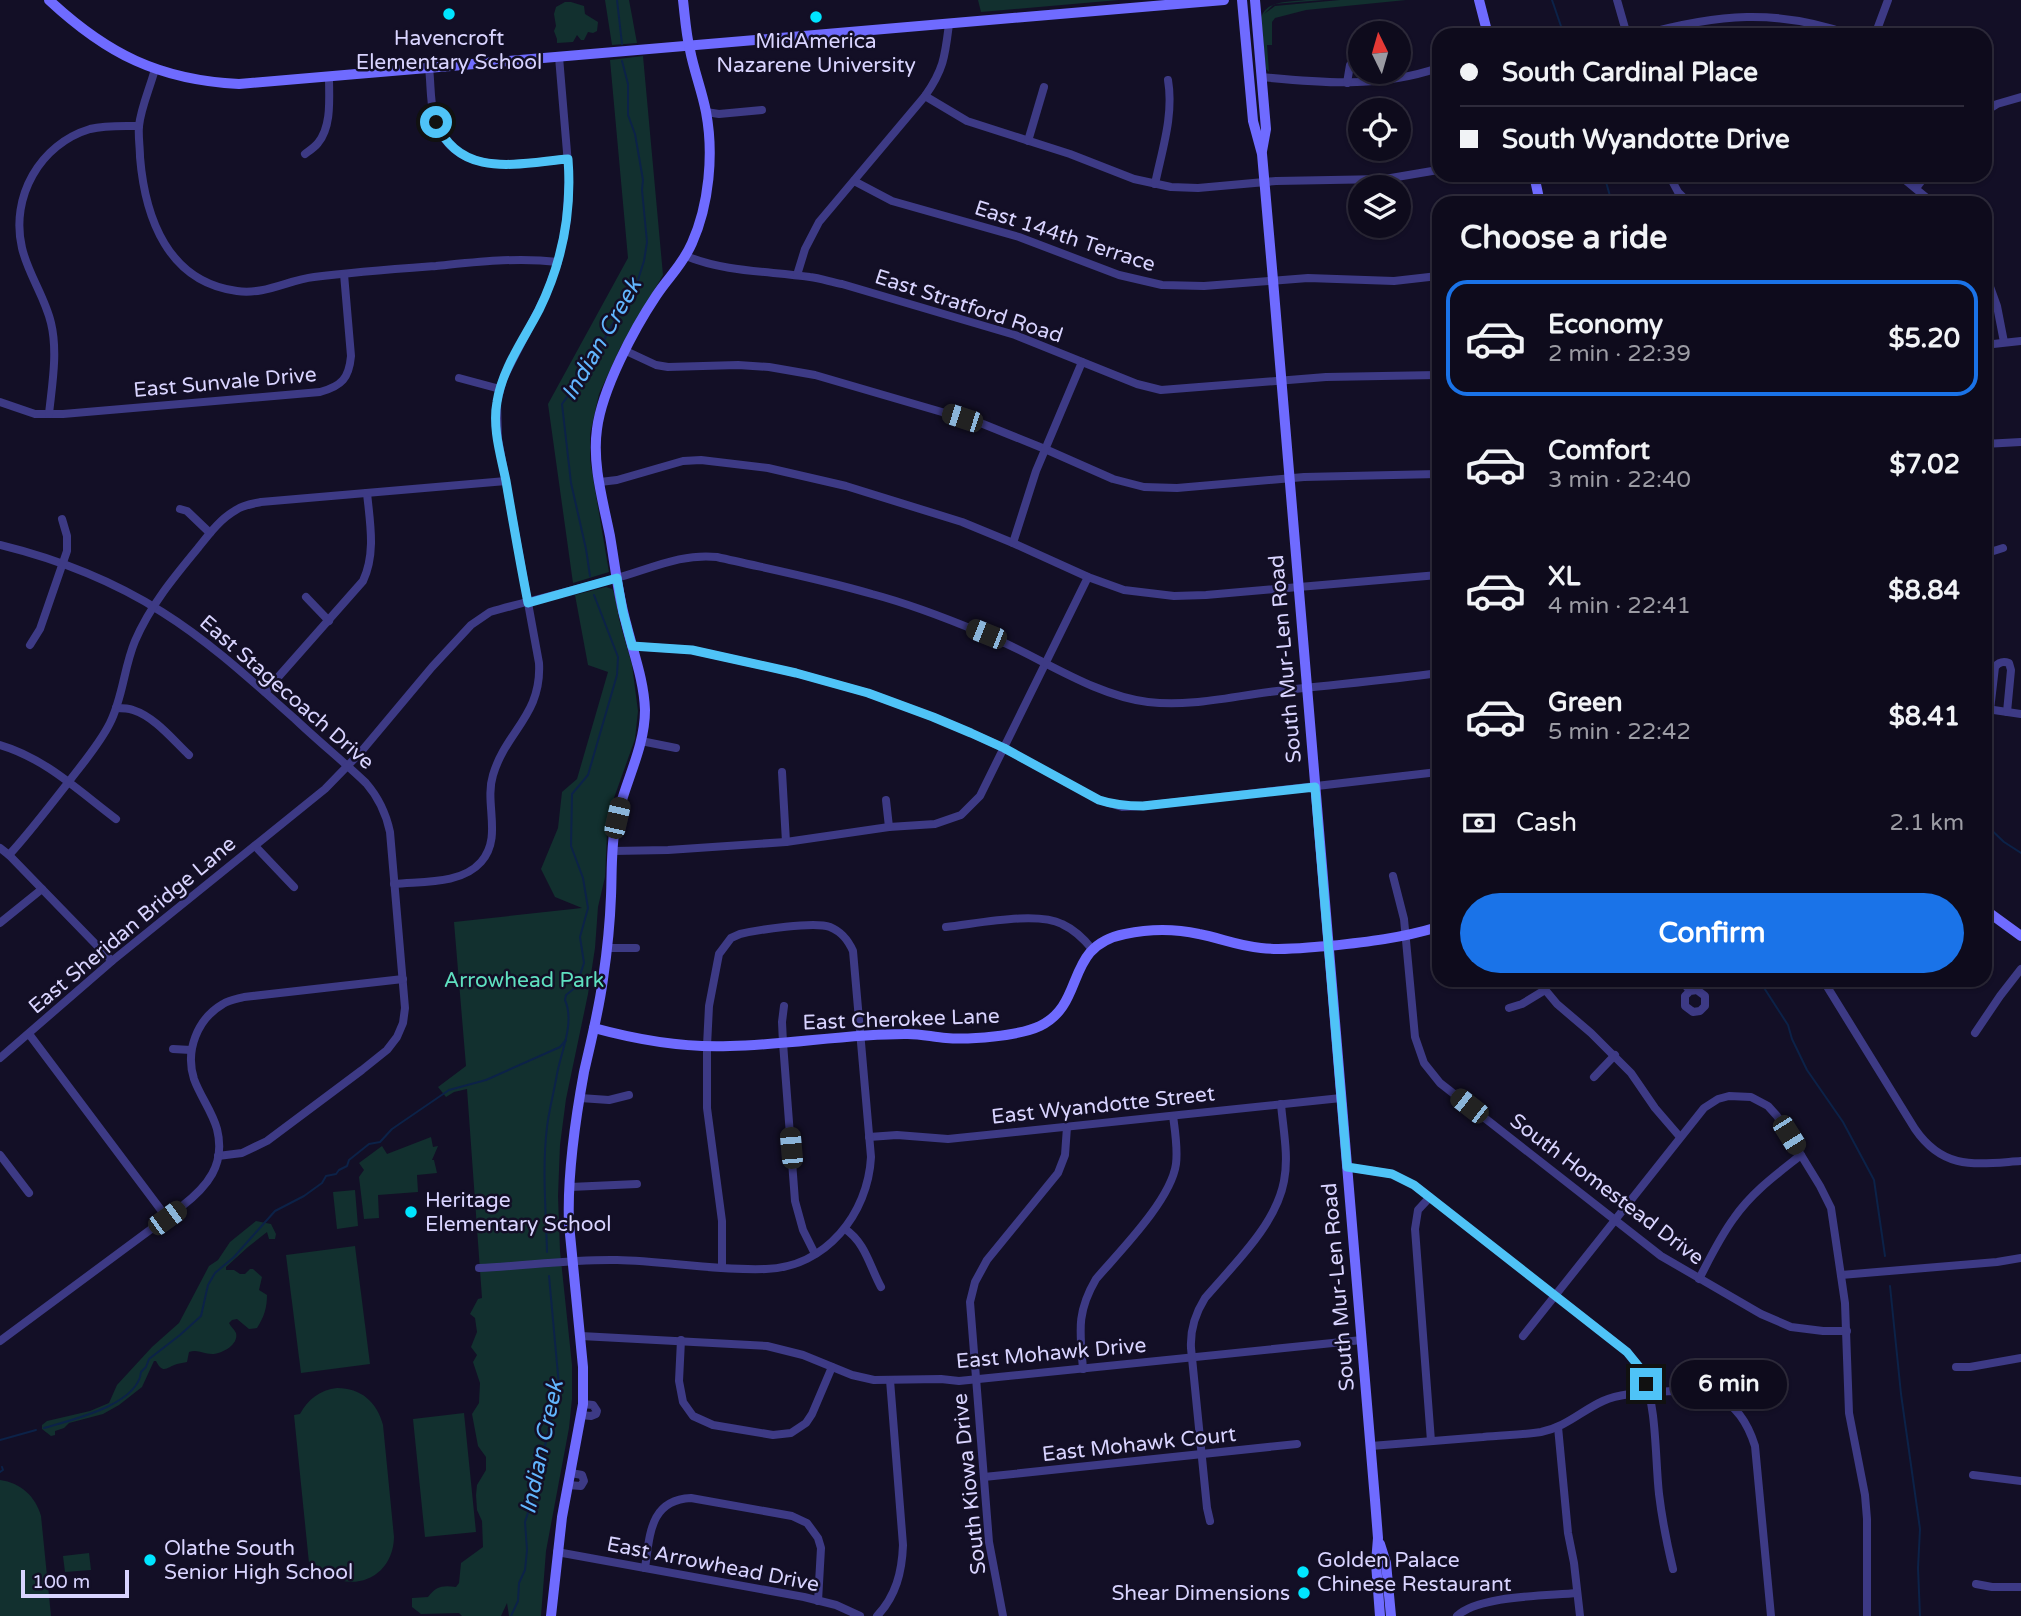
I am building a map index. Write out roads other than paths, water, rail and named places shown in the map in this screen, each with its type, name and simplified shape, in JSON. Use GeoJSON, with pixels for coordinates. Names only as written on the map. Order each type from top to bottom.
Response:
{"type":"FeatureCollection","features":[{"type":"Feature","properties":{"kind":"street"},"geometry":{"type":"LineString","coordinates":[[49,0],[103,44],[155,69],[197,80],[234,83],[689,47],[1224,0]]}},
{"type":"Feature","properties":{"kind":"street"},"geometry":{"type":"LineString","coordinates":[[551,1616],[557,1552],[583,1404],[581,1336],[571,1262],[568,1206],[573,1139],[601,995],[607,948],[614,832],[641,741],[645,709],[642,686],[623,612],[600,482],[596,448],[597,427],[606,394],[625,352],[657,295],[679,269],[694,241],[706,194],[709,164],[706,112],[689,47],[683,0]]}},
{"type":"Feature","properties":{"kind":"street","name":"South Mur-Len Road"},"geometry":{"type":"LineString","coordinates":[[1242,0],[1253,121],[1262,153],[1273,280],[1371,1446],[1378,1538],[1376,1563],[1380,1616]]}},
{"type":"Feature","properties":{"kind":"street","name":"South Mur-Len Road"},"geometry":{"type":"LineString","coordinates":[[1255,0],[1266,129],[1262,153]]}},
{"type":"Feature","properties":{"kind":"street"},"geometry":{"type":"LineString","coordinates":[[1479,0],[1486,28]]}},
{"type":"Feature","properties":{"kind":"street"},"geometry":{"type":"LineString","coordinates":[[1617,0],[1625,28]]}},
{"type":"Feature","properties":{"kind":"street"},"geometry":{"type":"LineString","coordinates":[[1878,28],[1888,0]]}},
{"type":"Feature","properties":{"kind":"street"},"geometry":{"type":"LineString","coordinates":[[1669,28],[1706,19],[1757,17],[1804,22],[1826,28]]}},
{"type":"Feature","properties":{"kind":"street"},"geometry":{"type":"LineString","coordinates":[[797,275],[804,249],[824,215],[925,96],[937,78],[944,62],[948,24]]}},
{"type":"Feature","properties":{"kind":"street"},"geometry":{"type":"LineString","coordinates":[[394,884],[451,878],[462,875],[481,862],[493,834],[490,799],[492,777],[531,707],[538,688],[539,663],[496,424],[500,389],[546,295],[558,262],[566,226],[569,202],[568,159],[559,57]]}},
{"type":"Feature","properties":{"kind":"street"},"geometry":{"type":"LineString","coordinates":[[429,68],[436,122],[446,141],[462,154],[474,161],[499,165],[568,159]]}},
{"type":"Feature","properties":{"kind":"street"},"geometry":{"type":"LineString","coordinates":[[155,69],[139,126],[143,179],[153,222],[169,252],[195,276],[224,289],[250,292],[311,277],[521,259],[558,262]]}},
{"type":"Feature","properties":{"kind":"street"},"geometry":{"type":"LineString","coordinates":[[1411,76],[1432,70]]}},
{"type":"Feature","properties":{"kind":"street"},"geometry":{"type":"LineString","coordinates":[[305,154],[318,144],[326,128],[329,77]]}},
{"type":"Feature","properties":{"kind":"street"},"geometry":{"type":"LineString","coordinates":[[1261,77],[1347,83],[1348,77]]}},
{"type":"Feature","properties":{"kind":"street"},"geometry":{"type":"LineString","coordinates":[[1155,184],[1171,102],[1168,80]]}},
{"type":"Feature","properties":{"kind":"street"},"geometry":{"type":"LineString","coordinates":[[1028,141],[1044,87]]}},
{"type":"Feature","properties":{"kind":"street"},"geometry":{"type":"LineString","coordinates":[[925,96],[967,121],[1134,179],[1171,187],[1385,179],[1432,171]]}},
{"type":"Feature","properties":{"kind":"street"},"geometry":{"type":"LineString","coordinates":[[1992,107],[2021,97]]}},
{"type":"Feature","properties":{"kind":"street"},"geometry":{"type":"LineString","coordinates":[[706,112],[719,114],[762,110]]}},
{"type":"Feature","properties":{"kind":"street"},"geometry":{"type":"LineString","coordinates":[[49,414],[54,338],[46,306],[21,244],[19,223],[24,191],[39,164],[63,142],[77,134],[92,129],[139,126]]}},
{"type":"Feature","properties":{"kind":"street","name":"East 144th Terrace"},"geometry":{"type":"LineString","coordinates":[[854,181],[892,201],[1019,237],[1140,281],[1186,287],[1308,278],[1394,281],[1432,277]]}},
{"type":"Feature","properties":{"kind":"street"},"geometry":{"type":"LineString","coordinates":[[1908,182],[1925,196]]}},
{"type":"Feature","properties":{"kind":"street"},"geometry":{"type":"LineString","coordinates":[[1916,188],[1921,182]]}},
{"type":"Feature","properties":{"kind":"street","name":"East Stratford Road"},"geometry":{"type":"LineString","coordinates":[[686,256],[720,267],[797,275],[842,284],[993,328],[1138,384],[1161,390],[1281,380],[1432,375]]}},
{"type":"Feature","properties":{"kind":"street","name":"East Sunvale Drive"},"geometry":{"type":"LineString","coordinates":[[0,402],[27,412],[49,414],[333,389],[346,376],[350,367],[344,274]]}},
{"type":"Feature","properties":{"kind":"street"},"geometry":{"type":"LineString","coordinates":[[1992,292],[2004,342]]}},
{"type":"Feature","properties":{"kind":"street"},"geometry":{"type":"LineString","coordinates":[[1992,344],[2021,341]]}},
{"type":"Feature","properties":{"kind":"street"},"geometry":{"type":"LineString","coordinates":[[625,352],[668,367],[738,365],[815,375],[992,428],[1113,479],[1144,487],[1177,488],[1349,475],[1432,474]]}},
{"type":"Feature","properties":{"kind":"street"},"geometry":{"type":"LineString","coordinates":[[1013,543],[1036,471],[1082,362]]}},
{"type":"Feature","properties":{"kind":"street"},"geometry":{"type":"LineString","coordinates":[[459,378],[500,389]]}},
{"type":"Feature","properties":{"kind":"street"},"geometry":{"type":"LineString","coordinates":[[1992,444],[2021,442]]}},
{"type":"Feature","properties":{"kind":"street"},"geometry":{"type":"LineString","coordinates":[[600,482],[617,480],[683,461],[701,460],[726,461],[789,473],[845,486],[962,522],[1124,590],[1174,597],[1432,576]]}},
{"type":"Feature","properties":{"kind":"street"},"geometry":{"type":"LineString","coordinates":[[9,855],[30,832],[102,738],[116,708],[134,643],[167,584],[210,533],[233,511],[261,502],[506,481]]}},
{"type":"Feature","properties":{"kind":"street"},"geometry":{"type":"LineString","coordinates":[[265,692],[357,589],[367,572],[371,551],[367,493]]}},
{"type":"Feature","properties":{"kind":"street"},"geometry":{"type":"LineString","coordinates":[[180,509],[210,533]]}},
{"type":"Feature","properties":{"kind":"street"},"geometry":{"type":"LineString","coordinates":[[30,645],[40,629],[68,543],[66,526],[62,519]]}},
{"type":"Feature","properties":{"kind":"street","name":"East Stagecoach Drive"},"geometry":{"type":"LineString","coordinates":[[0,545],[103,580],[153,607],[198,636],[348,766],[375,793],[385,812],[390,832],[405,1008],[397,1037],[387,1050],[267,1141],[242,1153],[218,1156]]}},
{"type":"Feature","properties":{"kind":"street"},"geometry":{"type":"LineString","coordinates":[[1992,551],[2003,548]]}},
{"type":"Feature","properties":{"kind":"street","name":"East Sheridan Bridge Lane"},"geometry":{"type":"LineString","coordinates":[[0,1058],[112,961],[325,789],[471,625],[491,612],[684,557],[717,557],[829,582],[894,600],[986,634],[1097,688],[1149,702],[1191,703],[1432,674]]}},
{"type":"Feature","properties":{"kind":"street"},"geometry":{"type":"LineString","coordinates":[[613,851],[786,842],[889,827],[935,824],[961,815],[980,796],[1088,577]]}},
{"type":"Feature","properties":{"kind":"street"},"geometry":{"type":"LineString","coordinates":[[306,597],[329,621]]}},
{"type":"Feature","properties":{"kind":"street"},"geometry":{"type":"LineString","coordinates":[[632,646],[692,650],[820,679],[910,708],[1004,748],[1099,800],[1122,807],[1432,773]]}},
{"type":"Feature","properties":{"kind":"street"},"geometry":{"type":"LineString","coordinates":[[1992,683],[1995,667],[2009,663],[2011,670],[2007,712]]}},
{"type":"Feature","properties":{"kind":"street"},"geometry":{"type":"LineString","coordinates":[[116,708],[132,709],[143,715],[189,755]]}},
{"type":"Feature","properties":{"kind":"street"},"geometry":{"type":"LineString","coordinates":[[1992,710],[2021,714]]}},
{"type":"Feature","properties":{"kind":"street"},"geometry":{"type":"LineString","coordinates":[[641,741],[676,748]]}},
{"type":"Feature","properties":{"kind":"street"},"geometry":{"type":"LineString","coordinates":[[0,745],[27,755],[68,782],[116,820]]}},
{"type":"Feature","properties":{"kind":"street"},"geometry":{"type":"LineString","coordinates":[[782,772],[786,842]]}},
{"type":"Feature","properties":{"kind":"street"},"geometry":{"type":"LineString","coordinates":[[886,800],[889,827]]}},
{"type":"Feature","properties":{"kind":"street","name":"East Sheridan Bridge Lane"},"geometry":{"type":"LineString","coordinates":[[255,846],[294,887]]}},
{"type":"Feature","properties":{"kind":"street"},"geometry":{"type":"LineString","coordinates":[[0,849],[9,855],[112,961]]}},
{"type":"Feature","properties":{"kind":"street","name":"South Homestead Drive"},"geometry":{"type":"LineString","coordinates":[[1392,876],[1402,906],[1415,1037],[1418,1050],[1430,1072],[1450,1091],[1661,1256],[1760,1314],[1791,1327],[1847,1331]]}},
{"type":"Feature","properties":{"kind":"street"},"geometry":{"type":"LineString","coordinates":[[0,923],[42,889]]}},
{"type":"Feature","properties":{"kind":"street"},"geometry":{"type":"LineString","coordinates":[[1992,915],[2021,936]]}},
{"type":"Feature","properties":{"kind":"street"},"geometry":{"type":"LineString","coordinates":[[946,927],[1046,919],[1070,928],[1092,949],[1122,934],[1164,931],[1198,934],[1246,947],[1288,950],[1355,944],[1432,929]]}},
{"type":"Feature","properties":{"kind":"street"},"geometry":{"type":"LineString","coordinates":[[479,1268],[617,1260],[722,1267],[766,1269],[802,1261],[829,1245],[850,1224],[859,1206],[867,1186],[871,1157],[853,951],[840,932],[832,928],[816,925],[740,934],[724,945],[719,954],[712,985],[706,1046],[707,1108],[722,1220],[722,1267]]}},
{"type":"Feature","properties":{"kind":"street"},"geometry":{"type":"LineString","coordinates":[[607,948],[636,948]]}},
{"type":"Feature","properties":{"kind":"street","name":"East Cherokee Lane"},"geometry":{"type":"LineString","coordinates":[[594,1028],[657,1041],[706,1046],[905,1034],[951,1039],[1020,1032],[1053,1018],[1062,1008],[1092,949]]}},
{"type":"Feature","properties":{"kind":"street"},"geometry":{"type":"LineString","coordinates":[[1975,1033],[2021,969]]}},
{"type":"Feature","properties":{"kind":"street"},"geometry":{"type":"LineString","coordinates":[[0,1341],[201,1192],[210,1180],[217,1164],[217,1130],[194,1079],[190,1059],[198,1030],[210,1013],[224,1003],[244,997],[403,979]]}},
{"type":"Feature","properties":{"kind":"street"},"geometry":{"type":"LineString","coordinates":[[1543,987],[1557,1004],[1615,1055],[1663,1119],[1680,1137]]}},
{"type":"Feature","properties":{"kind":"street"},"geometry":{"type":"LineString","coordinates":[[1687,987],[1690,991]]}},
{"type":"Feature","properties":{"kind":"street"},"geometry":{"type":"LineString","coordinates":[[1827,987],[1915,1129],[1931,1149],[1951,1160],[1970,1164],[2021,1161]]}},
{"type":"Feature","properties":{"kind":"street"},"geometry":{"type":"LineString","coordinates":[[1508,1008],[1522,1004],[1545,990]]}},
{"type":"Feature","properties":{"kind":"street"},"geometry":{"type":"LineString","coordinates":[[784,1006],[782,1043],[795,1201],[803,1230],[815,1254]]}},
{"type":"Feature","properties":{"kind":"street"},"geometry":{"type":"LineString","coordinates":[[29,1034],[167,1218]]}},
{"type":"Feature","properties":{"kind":"street"},"geometry":{"type":"LineString","coordinates":[[173,1049],[191,1050]]}},
{"type":"Feature","properties":{"kind":"street"},"geometry":{"type":"LineString","coordinates":[[1594,1077],[1615,1055]]}},
{"type":"Feature","properties":{"kind":"street"},"geometry":{"type":"LineString","coordinates":[[580,1098],[609,1100],[629,1095]]}},
{"type":"Feature","properties":{"kind":"street"},"geometry":{"type":"LineString","coordinates":[[1523,1336],[1698,1114],[1709,1104],[1729,1096],[1758,1100],[1768,1106],[1821,1186],[1831,1208],[1847,1331],[1849,1413],[1861,1469],[1867,1519],[1867,1616]]}},
{"type":"Feature","properties":{"kind":"street","name":"East Wyandotte Street"},"geometry":{"type":"LineString","coordinates":[[869,1137],[897,1135],[947,1139],[1341,1098]]}},
{"type":"Feature","properties":{"kind":"street"},"geometry":{"type":"LineString","coordinates":[[1210,1521],[1192,1358],[1192,1328],[1199,1307],[1266,1224],[1281,1194],[1286,1161],[1281,1104]]}},
{"type":"Feature","properties":{"kind":"street"},"geometry":{"type":"LineString","coordinates":[[1083,1369],[1080,1325],[1085,1302],[1096,1279],[1159,1204],[1168,1188],[1176,1163],[1173,1116]]}},
{"type":"Feature","properties":{"kind":"street","name":"South Kiowa Drive"},"geometry":{"type":"LineString","coordinates":[[1003,1616],[989,1542],[970,1311],[975,1282],[987,1260],[1058,1173],[1065,1155],[1067,1127]]}},
{"type":"Feature","properties":{"kind":"street"},"geometry":{"type":"LineString","coordinates":[[0,1155],[29,1193]]}},
{"type":"Feature","properties":{"kind":"street"},"geometry":{"type":"LineString","coordinates":[[1699,1279],[1722,1236],[1740,1210],[1759,1189],[1801,1155]]}},
{"type":"Feature","properties":{"kind":"street"},"geometry":{"type":"LineString","coordinates":[[1347,1167],[1392,1174],[1414,1185],[1627,1352],[1636,1362],[1648,1392],[1662,1521],[1673,1569]]}},
{"type":"Feature","properties":{"kind":"street"},"geometry":{"type":"LineString","coordinates":[[570,1187],[636,1184]]}},
{"type":"Feature","properties":{"kind":"street"},"geometry":{"type":"LineString","coordinates":[[1430,1197],[1418,1210],[1415,1229],[1431,1441]]}},
{"type":"Feature","properties":{"kind":"street"},"geometry":{"type":"LineString","coordinates":[[845,1229],[857,1238],[881,1287]]}},
{"type":"Feature","properties":{"kind":"street"},"geometry":{"type":"LineString","coordinates":[[1841,1275],[2021,1258]]}},
{"type":"Feature","properties":{"kind":"street","name":"East Mohawk Drive"},"geometry":{"type":"LineString","coordinates":[[581,1336],[767,1346],[803,1355],[861,1377],[959,1381],[1362,1340]]}},
{"type":"Feature","properties":{"kind":"street"},"geometry":{"type":"LineString","coordinates":[[681,1340],[680,1394],[688,1411],[699,1420],[761,1433],[783,1435],[800,1429],[812,1414],[832,1367]]}},
{"type":"Feature","properties":{"kind":"street"},"geometry":{"type":"LineString","coordinates":[[1956,1367],[2021,1358]]}},
{"type":"Feature","properties":{"kind":"street"},"geometry":{"type":"LineString","coordinates":[[877,1616],[887,1606],[894,1591],[902,1562],[903,1545],[890,1380]]}},
{"type":"Feature","properties":{"kind":"street"},"geometry":{"type":"LineString","coordinates":[[1371,1446],[1527,1433],[1558,1427],[1604,1401],[1629,1394],[1691,1390],[1704,1392],[1727,1403],[1746,1423],[1755,1446],[1771,1616]]}},
{"type":"Feature","properties":{"kind":"street"},"geometry":{"type":"LineString","coordinates":[[1558,1427],[1568,1533],[1580,1616]]}},
{"type":"Feature","properties":{"kind":"street","name":"East Mohawk Court"},"geometry":{"type":"LineString","coordinates":[[984,1477],[1297,1444]]}},
{"type":"Feature","properties":{"kind":"street"},"geometry":{"type":"LineString","coordinates":[[1973,1475],[2021,1481]]}},
{"type":"Feature","properties":{"kind":"street"},"geometry":{"type":"LineString","coordinates":[[645,1568],[653,1523],[663,1507],[681,1498],[799,1518],[813,1529],[821,1548],[818,1601]]}},
{"type":"Feature","properties":{"kind":"street","name":"South Mur-Len Road"},"geometry":{"type":"LineString","coordinates":[[1378,1538],[1386,1563],[1391,1616]]}},
{"type":"Feature","properties":{"kind":"street","name":"East Arrowhead Drive"},"geometry":{"type":"LineString","coordinates":[[557,1552],[818,1601],[836,1605],[860,1616]]}},
{"type":"Feature","properties":{"kind":"street"},"geometry":{"type":"LineString","coordinates":[[1976,1584],[2021,1587]]}},
{"type":"Feature","properties":{"kind":"street"},"geometry":{"type":"LineString","coordinates":[[1457,1616],[1481,1602],[1577,1593]]}},
{"type":"Feature","properties":{"kind":"waterway","name":"Indian Creek"},"geometry":{"type":"LineString","coordinates":[[617,0],[622,44]]}},
{"type":"Feature","properties":{"kind":"waterway"},"geometry":{"type":"LineString","coordinates":[[1552,0],[1562,28]]}},
{"type":"Feature","properties":{"kind":"waterway","name":"Indian Creek"},"geometry":{"type":"LineString","coordinates":[[590,576],[571,483],[562,404],[595,359],[637,283],[644,261],[647,242],[643,180],[635,134],[628,115],[628,84],[622,61]]}},
{"type":"Feature","properties":{"kind":"waterway"},"geometry":{"type":"LineString","coordinates":[[1606,182],[1610,196]]}},
{"type":"Feature","properties":{"kind":"waterway","name":"Indian Creek"},"geometry":{"type":"LineString","coordinates":[[547,1252],[547,1127],[568,1028],[566,995],[576,987],[584,963],[580,937],[588,908],[583,878],[571,846],[572,794],[588,775],[617,675],[618,657],[594,595]]}},
{"type":"Feature","properties":{"kind":"waterway"},"geometry":{"type":"LineString","coordinates":[[1992,831],[2021,853]]}},
{"type":"Feature","properties":{"kind":"waterway"},"geometry":{"type":"LineString","coordinates":[[1764,987],[1788,1025],[1807,1070],[1843,1122],[1874,1180],[1885,1256]]}},
{"type":"Feature","properties":{"kind":"waterway"},"geometry":{"type":"LineString","coordinates":[[44,1428],[102,1409],[128,1394],[137,1384],[149,1359],[201,1316],[208,1285],[215,1273],[234,1257],[275,1211],[304,1196],[322,1183],[326,1176],[336,1174],[369,1144],[380,1142],[392,1129],[449,1090],[486,1080],[560,1047],[566,1040]]}},
{"type":"Feature","properties":{"kind":"waterway","name":"Indian Creek"},"geometry":{"type":"LineString","coordinates":[[511,1616],[518,1601],[519,1583],[525,1570],[525,1522],[559,1386],[549,1276]]}},
{"type":"Feature","properties":{"kind":"waterway"},"geometry":{"type":"LineString","coordinates":[[1890,1286],[1901,1394],[1920,1529],[1920,1616]]}},
{"type":"Feature","properties":{"kind":"waterway"},"geometry":{"type":"LineString","coordinates":[[0,1440],[36,1430]]}},
{"type":"Feature","properties":{"kind":"waterway"},"geometry":{"type":"LineString","coordinates":[[0,1472],[2,1467]]}},
{"type":"Feature","properties":{"kind":"place","name":"Havencroft Elementary School"},"geometry":{"type":"Point","coordinates":[449,14]}},
{"type":"Feature","properties":{"kind":"place","name":"MidAmerica Nazarene University"},"geometry":{"type":"Point","coordinates":[816,17]}},
{"type":"Feature","properties":{"kind":"place","name":"Heritage Elementary School"},"geometry":{"type":"Point","coordinates":[411,1212]}},
{"type":"Feature","properties":{"kind":"place","name":"Olathe South Senior High School"},"geometry":{"type":"Point","coordinates":[150,1560]}},
{"type":"Feature","properties":{"kind":"place","name":"Golden Palace Chinese Restaurant"},"geometry":{"type":"Point","coordinates":[1303,1572]}},
{"type":"Feature","properties":{"kind":"place","name":"Shear Dimensions"},"geometry":{"type":"Point","coordinates":[1304,1593]}},
{"type":"Feature","properties":{"kind":"park label","name":"Arrowhead Park"},"geometry":{"type":"Point","coordinates":[524,980]}}]}
